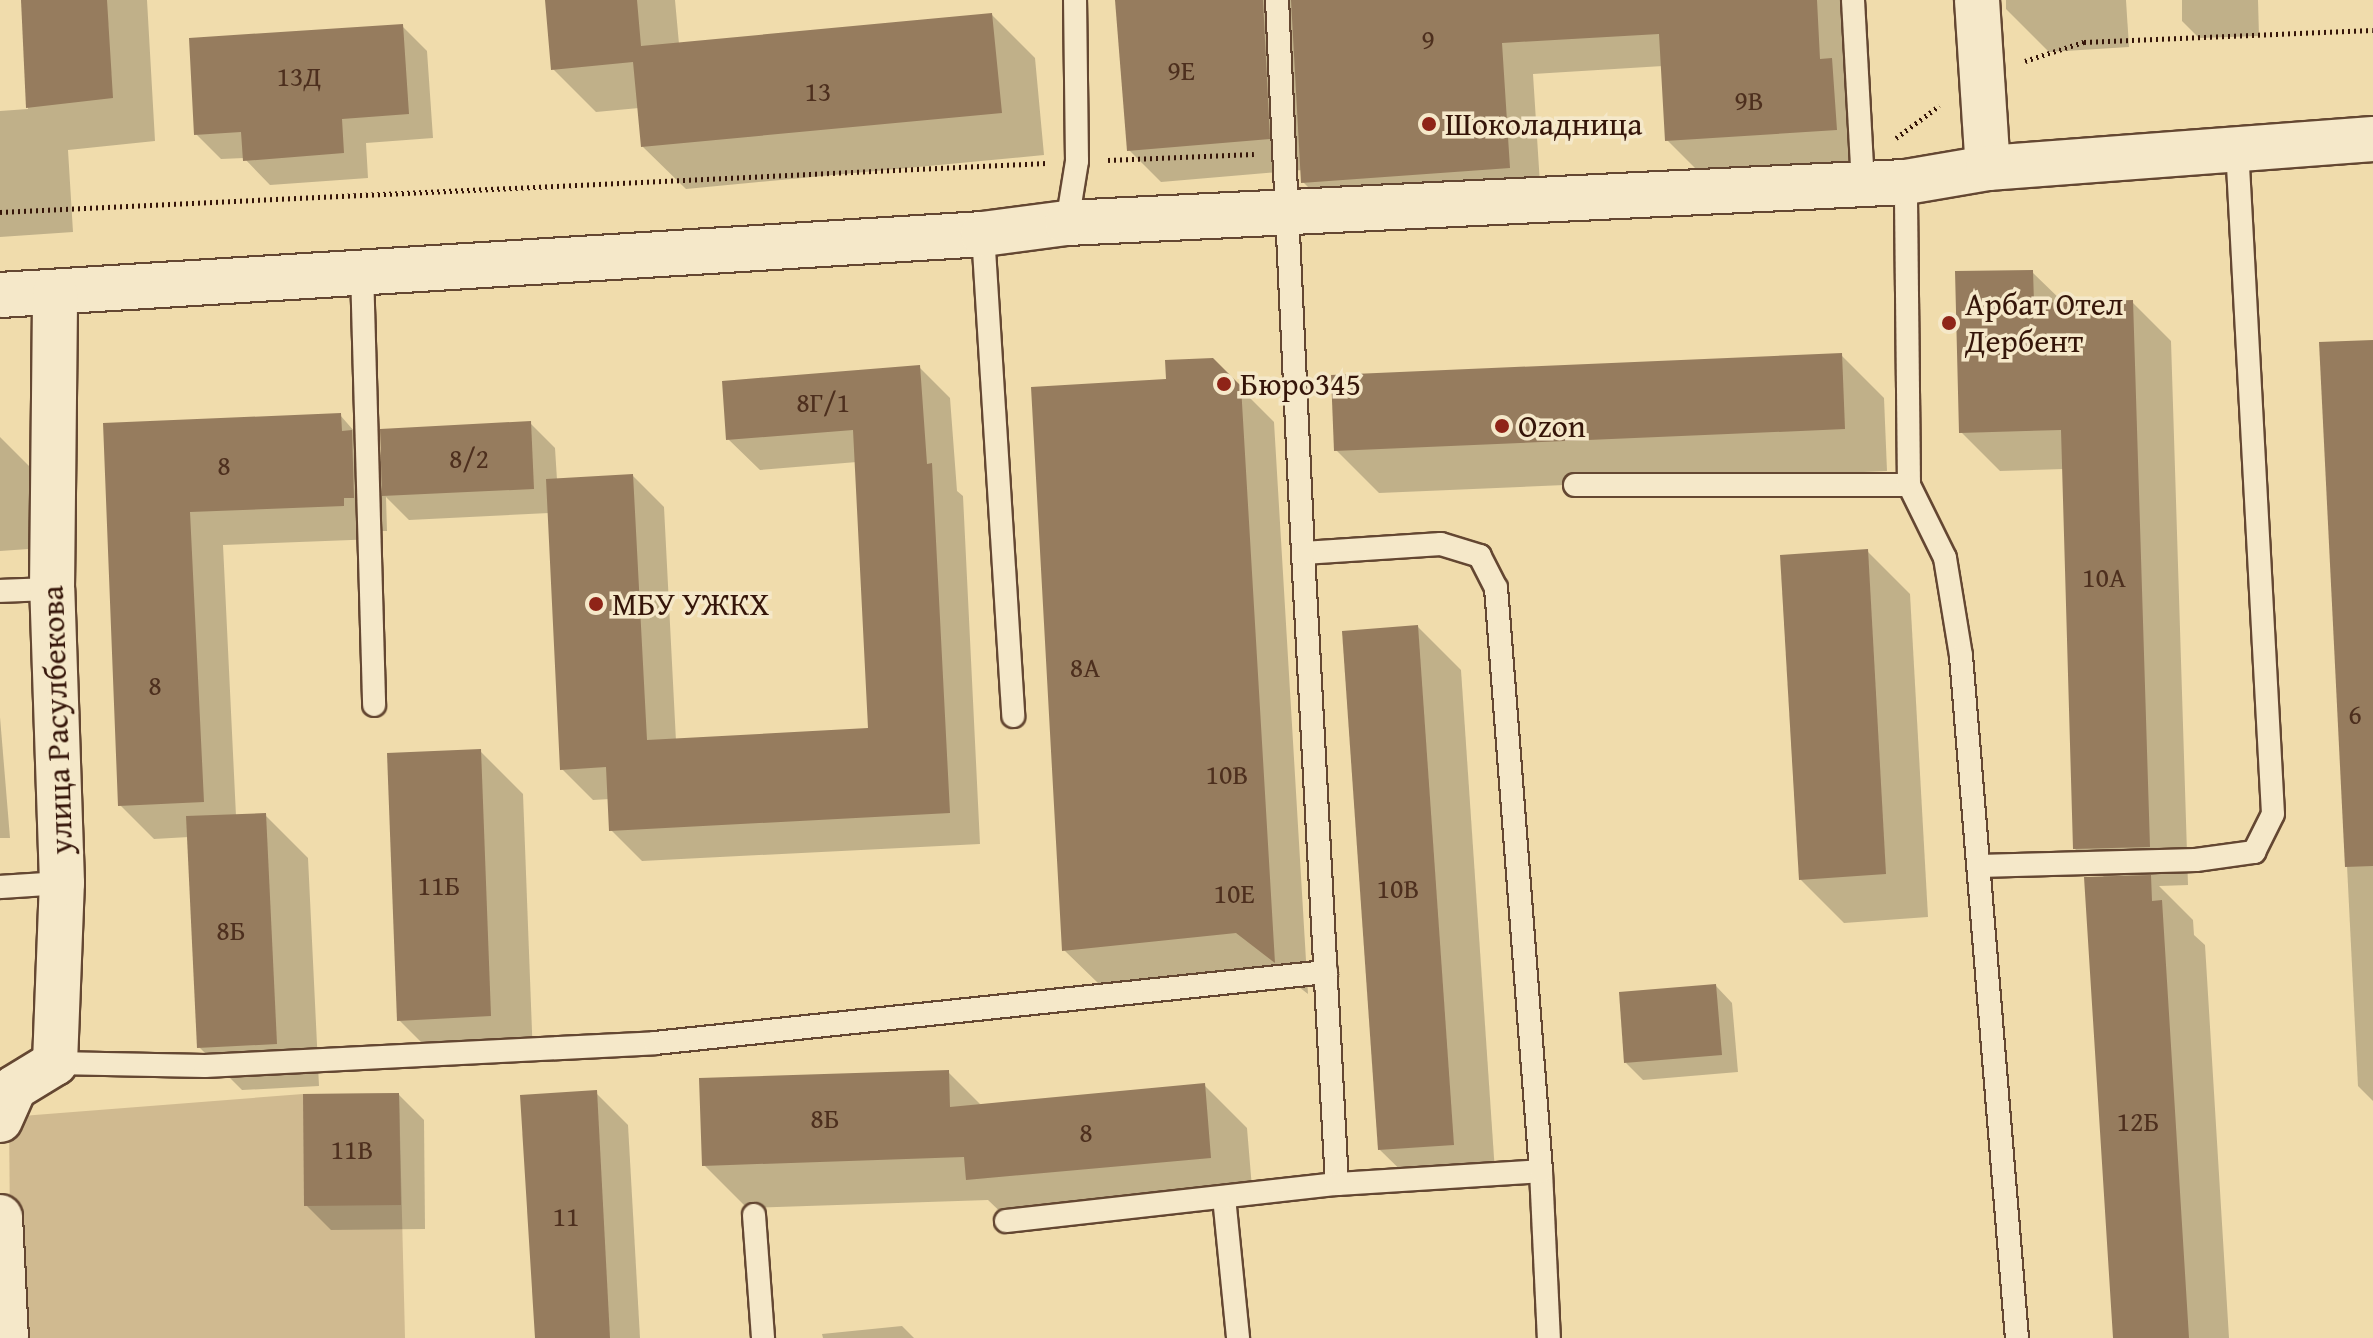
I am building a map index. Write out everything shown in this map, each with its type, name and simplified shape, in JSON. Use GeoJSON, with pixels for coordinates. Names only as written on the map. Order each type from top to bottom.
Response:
{"type":"FeatureCollection","features":[{"type":"Feature","properties":{"kind":"street"},"geometry":{"type":"LineString","coordinates":[[1977,0],[1988,168]]}},
{"type":"Feature","properties":{"kind":"street"},"geometry":{"type":"LineString","coordinates":[[0,295],[362,270],[983,234],[1285,203],[1862,173],[1906,182],[1988,168],[2373,139]]}},
{"type":"Feature","properties":{"kind":"street","name":"улица Расулбекова"},"geometry":{"type":"LineString","coordinates":[[55,293],[52,589],[62,883],[55,1063]]}},
{"type":"Feature","properties":{"kind":"street"},"geometry":{"type":"LineString","coordinates":[[5,1099],[55,1063]]}},
{"type":"Feature","properties":{"kind":"street"},"geometry":{"type":"LineString","coordinates":[[0,1217],[6,1338]]}},
{"type":"Feature","properties":{"kind":"lane"},"geometry":{"type":"LineString","coordinates":[[1067,223],[1077,161],[1075,0]]}},
{"type":"Feature","properties":{"kind":"lane"},"geometry":{"type":"LineString","coordinates":[[1277,0],[1337,1184]]}},
{"type":"Feature","properties":{"kind":"lane"},"geometry":{"type":"LineString","coordinates":[[1853,0],[1862,173]]}},
{"type":"Feature","properties":{"kind":"lane"},"geometry":{"type":"LineString","coordinates":[[1979,866],[2196,860],[2254,852],[2273,814],[2237,147]]}},
{"type":"Feature","properties":{"kind":"lane"},"geometry":{"type":"LineString","coordinates":[[1906,182],[1909,485],[1945,558],[1961,656],[2017,1338]]}},
{"type":"Feature","properties":{"kind":"lane"},"geometry":{"type":"LineString","coordinates":[[983,234],[1013,716]]}},
{"type":"Feature","properties":{"kind":"lane"},"geometry":{"type":"LineString","coordinates":[[362,270],[374,705]]}},
{"type":"Feature","properties":{"kind":"lane"},"geometry":{"type":"LineString","coordinates":[[1575,485],[1909,485]]}},
{"type":"Feature","properties":{"kind":"lane"},"geometry":{"type":"LineString","coordinates":[[1303,553],[1441,544],[1480,556],[1496,588],[1541,1171],[1549,1338]]}},
{"type":"Feature","properties":{"kind":"lane"},"geometry":{"type":"LineString","coordinates":[[0,591],[52,589]]}},
{"type":"Feature","properties":{"kind":"lane"},"geometry":{"type":"LineString","coordinates":[[0,887],[62,883]]}},
{"type":"Feature","properties":{"kind":"lane"},"geometry":{"type":"LineString","coordinates":[[55,1063],[205,1066],[655,1043],[1326,972]]}},
{"type":"Feature","properties":{"kind":"lane"},"geometry":{"type":"LineString","coordinates":[[1006,1221],[1337,1184],[1541,1171]]}},
{"type":"Feature","properties":{"kind":"lane"},"geometry":{"type":"LineString","coordinates":[[1224,1197],[1238,1338]]}},
{"type":"Feature","properties":{"kind":"lane"},"geometry":{"type":"LineString","coordinates":[[754,1215],[763,1338]]}},
{"type":"Feature","properties":{"kind":"path"},"geometry":{"type":"LineString","coordinates":[[1862,173],[1982,75],[2084,42],[2373,30]]}},
{"type":"Feature","properties":{"kind":"path"},"geometry":{"type":"LineString","coordinates":[[0,212],[1263,153],[1285,203]]}},
{"type":"Feature","properties":{"kind":"shaded area"},"geometry":{"type":"Polygon","coordinates":[[[399,1093],[405,1338],[11,1338],[9,1117],[303,1094],[399,1093]]]}},
{"type":"Feature","properties":{"kind":"building"},"geometry":{"type":"Polygon","coordinates":[[[21,0],[107,0],[113,98],[26,108],[21,0]]]}},
{"type":"Feature","properties":{"kind":"building"},"geometry":{"type":"Polygon","coordinates":[[[545,0],[637,0],[641,46],[992,13],[1002,113],[641,147],[633,62],[551,70],[545,0]]]}},
{"type":"Feature","properties":{"kind":"building"},"geometry":{"type":"Polygon","coordinates":[[[1115,0],[1263,0],[1270,139],[1127,151],[1115,0]]]}},
{"type":"Feature","properties":{"kind":"building"},"geometry":{"type":"Polygon","coordinates":[[[1291,0],[1817,0],[1820,59],[1832,58],[1837,130],[1665,141],[1659,34],[1502,43],[1510,168],[1301,183],[1291,0]]]}},
{"type":"Feature","properties":{"kind":"building"},"geometry":{"type":"Polygon","coordinates":[[[403,24],[409,114],[342,119],[344,153],[243,161],[241,132],[194,135],[189,38],[403,24]]]}},
{"type":"Feature","properties":{"kind":"building"},"geometry":{"type":"Polygon","coordinates":[[[2033,270],[2034,303],[2133,300],[2150,847],[2073,849],[2061,430],[1959,433],[1955,271],[2033,270]]]}},
{"type":"Feature","properties":{"kind":"building"},"geometry":{"type":"Polygon","coordinates":[[[2373,340],[2373,866],[2345,867],[2319,342],[2373,340]]]}},
{"type":"Feature","properties":{"kind":"building"},"geometry":{"type":"Polygon","coordinates":[[[1842,353],[1845,429],[1334,451],[1331,375],[1842,353]]]}},
{"type":"Feature","properties":{"kind":"building"},"geometry":{"type":"Polygon","coordinates":[[[1213,358],[1241,386],[1275,963],[1236,933],[1062,951],[1031,387],[1166,379],[1165,360],[1213,358]]]}},
{"type":"Feature","properties":{"kind":"building","name":"МБУ УЖКХ"},"geometry":{"type":"Polygon","coordinates":[[[920,365],[927,464],[932,463],[950,813],[609,831],[606,767],[560,770],[546,479],[633,474],[647,740],[868,728],[853,430],[726,440],[722,381],[920,365]]]}},
{"type":"Feature","properties":{"kind":"building"},"geometry":{"type":"Polygon","coordinates":[[[341,413],[342,431],[352,430],[354,498],[344,498],[344,506],[190,512],[204,802],[118,806],[103,423],[341,413]]]}},
{"type":"Feature","properties":{"kind":"building"},"geometry":{"type":"Polygon","coordinates":[[[531,421],[534,489],[382,496],[380,429],[531,421]]]}},
{"type":"Feature","properties":{"kind":"building"},"geometry":{"type":"Polygon","coordinates":[[[1868,549],[1886,874],[1799,880],[1780,555],[1868,549]]]}},
{"type":"Feature","properties":{"kind":"building"},"geometry":{"type":"Polygon","coordinates":[[[1418,625],[1454,1145],[1378,1150],[1342,631],[1418,625]]]}},
{"type":"Feature","properties":{"kind":"building"},"geometry":{"type":"Polygon","coordinates":[[[481,749],[491,1016],[397,1021],[387,753],[481,749]]]}},
{"type":"Feature","properties":{"kind":"building"},"geometry":{"type":"Polygon","coordinates":[[[266,813],[277,1044],[197,1048],[186,816],[266,813]]]}},
{"type":"Feature","properties":{"kind":"building"},"geometry":{"type":"Polygon","coordinates":[[[2151,875],[2152,901],[2162,900],[2189,1338],[2113,1338],[2084,877],[2151,875]]]}},
{"type":"Feature","properties":{"kind":"building"},"geometry":{"type":"Polygon","coordinates":[[[1716,984],[1722,1055],[1624,1063],[1619,992],[1716,984]]]}},
{"type":"Feature","properties":{"kind":"building"},"geometry":{"type":"Polygon","coordinates":[[[949,1070],[950,1107],[1205,1083],[1211,1158],[966,1180],[964,1157],[702,1166],[699,1078],[949,1070]]]}},
{"type":"Feature","properties":{"kind":"building"},"geometry":{"type":"Polygon","coordinates":[[[597,1090],[610,1338],[535,1338],[520,1095],[597,1090]]]}},
{"type":"Feature","properties":{"kind":"building"},"geometry":{"type":"Polygon","coordinates":[[[399,1093],[401,1205],[304,1206],[303,1094],[399,1093]]]}},
{"type":"Feature","properties":{"kind":"place","name":"Шоколадница"},"geometry":{"type":"Point","coordinates":[1429,124]}},
{"type":"Feature","properties":{"kind":"place","name":"Арбат Отел Дербент"},"geometry":{"type":"Point","coordinates":[1949,323]}},
{"type":"Feature","properties":{"kind":"place","name":"Бюро345"},"geometry":{"type":"Point","coordinates":[1224,384]}},
{"type":"Feature","properties":{"kind":"place","name":"Ozon"},"geometry":{"type":"Point","coordinates":[1502,426]}},
{"type":"Feature","properties":{"kind":"place","name":"МБУ УЖКХ"},"geometry":{"type":"Point","coordinates":[596,604]}}]}
